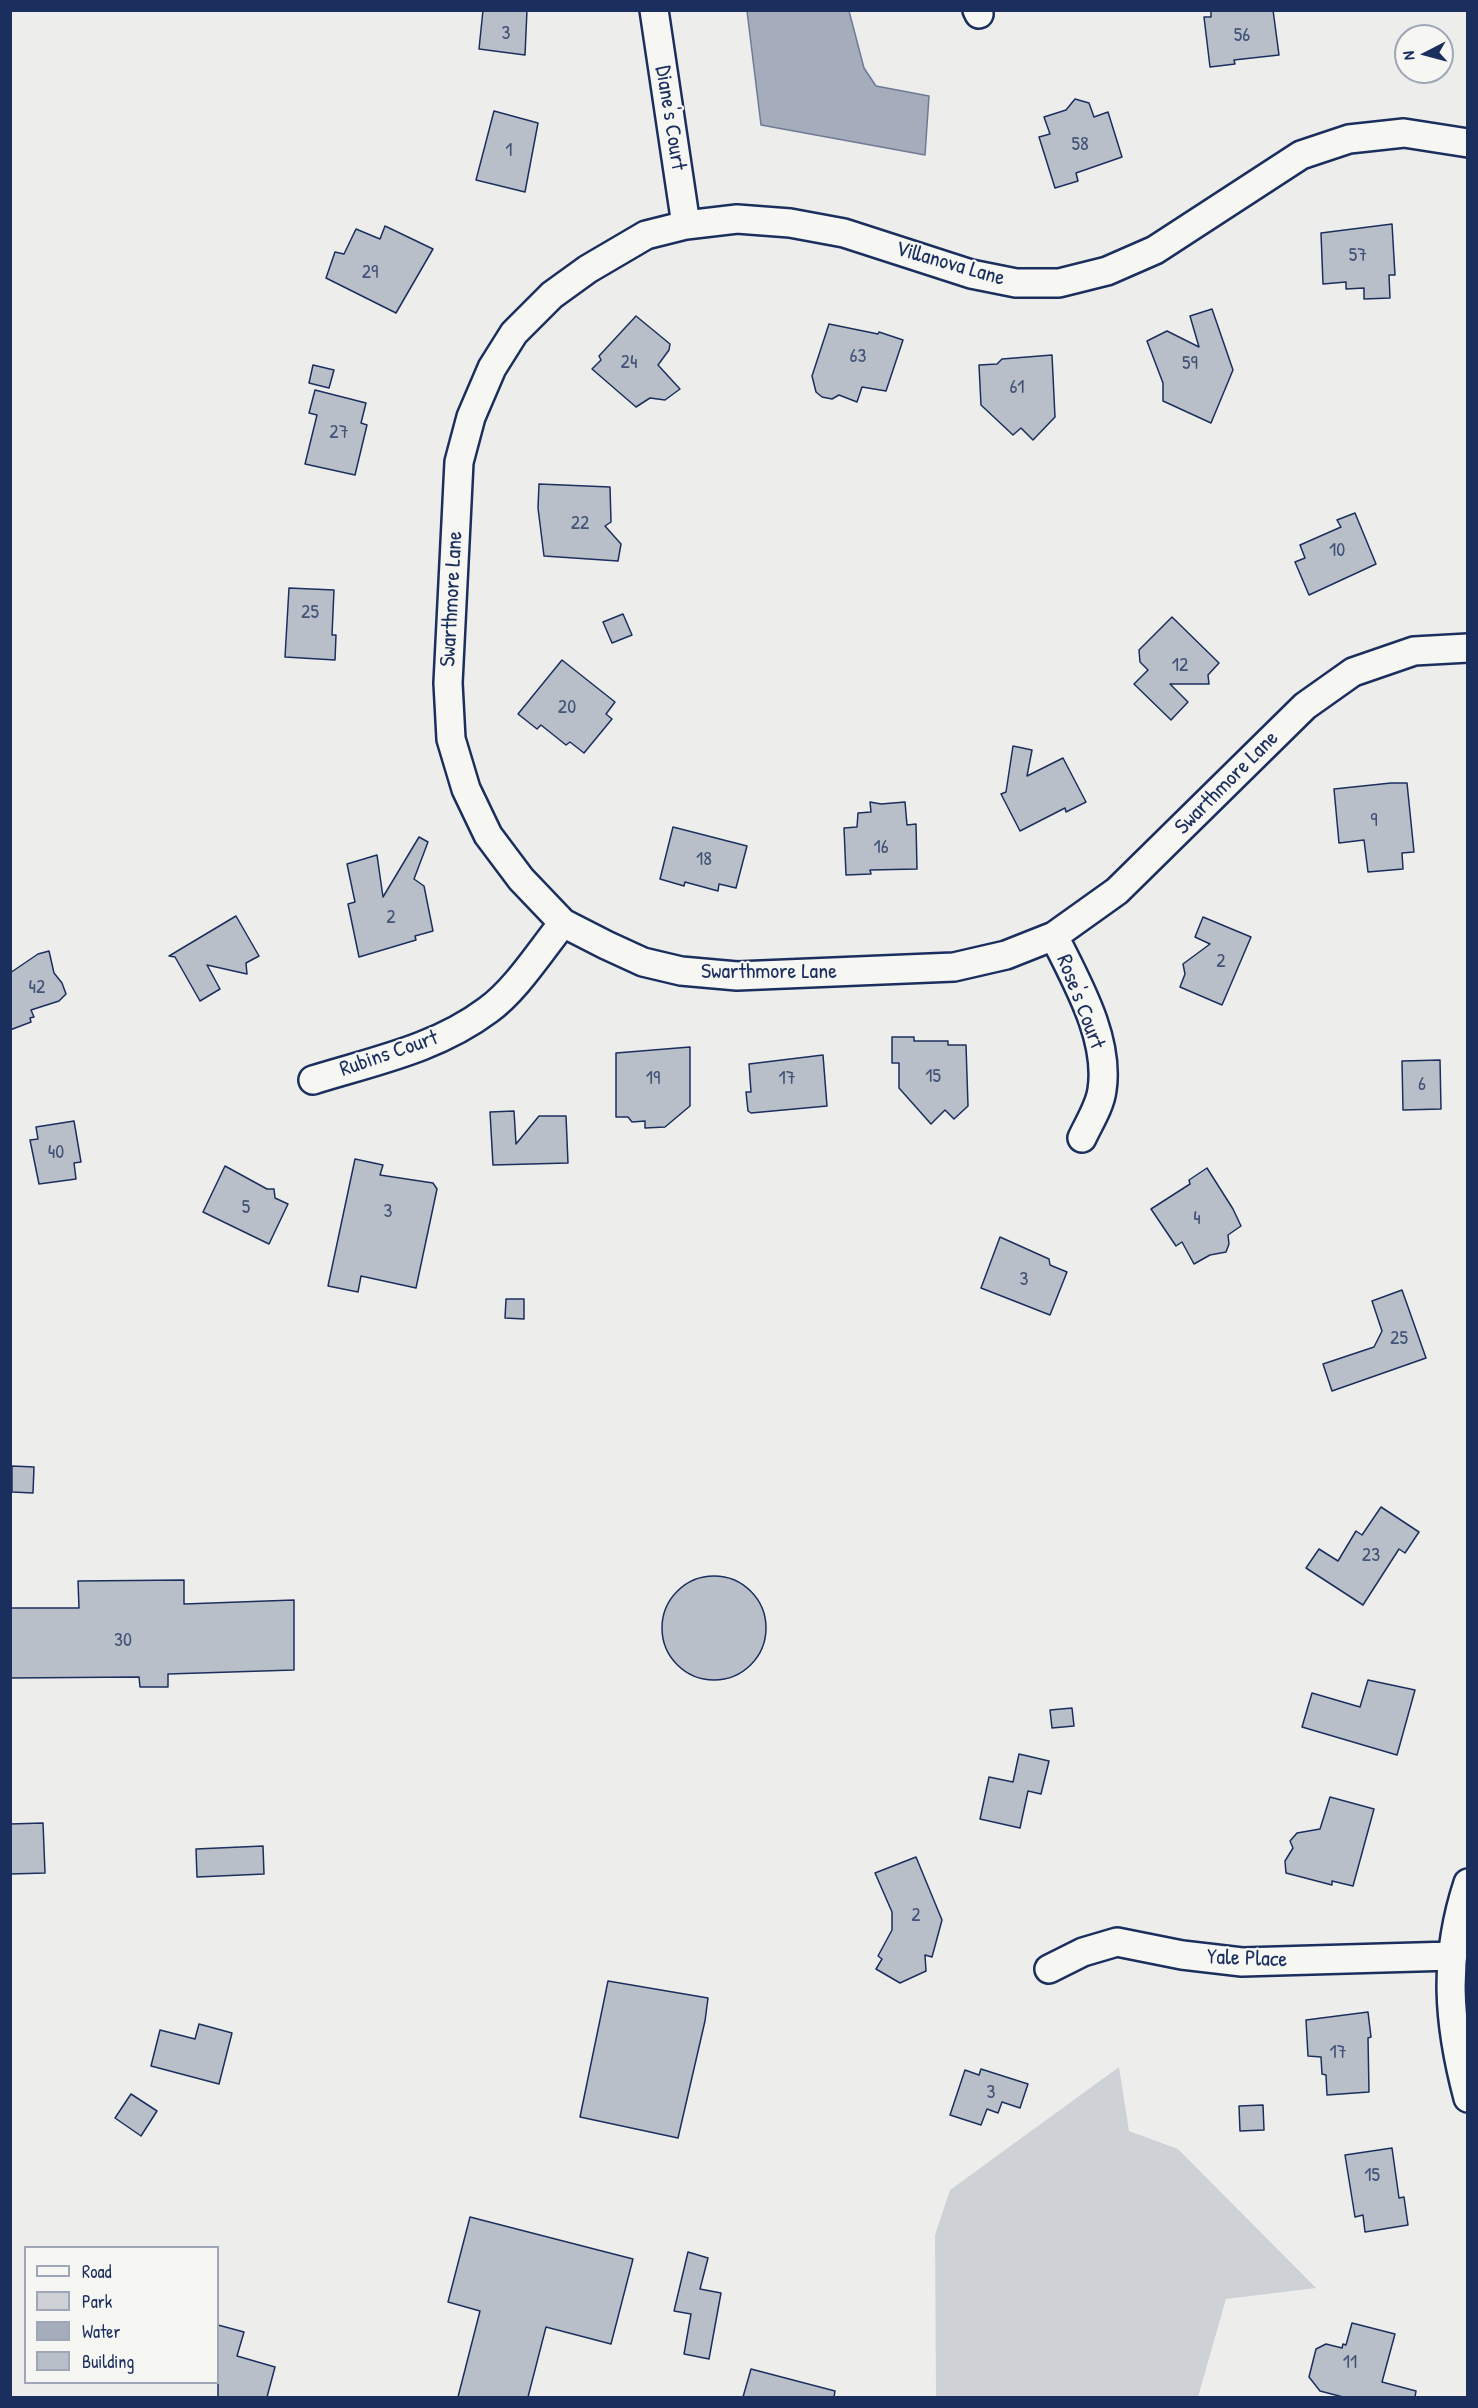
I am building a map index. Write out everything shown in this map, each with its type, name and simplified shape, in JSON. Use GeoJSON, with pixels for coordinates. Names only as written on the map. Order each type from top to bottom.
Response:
{"type":"FeatureCollection","features":[{"type":"Feature","properties":{"kind":"street","name":"Diane's Court"},"geometry":{"type":"LineString","coordinates":[[654,10],[687,225]]}},
{"type":"Feature","properties":{"kind":"street","name":"Villanova Lane"},"geometry":{"type":"LineString","coordinates":[[588,269],[646,235],[687,225],[737,219],[790,223],[844,233],[971,274],[1016,283],[1059,283],[1107,271],[1155,250],[1301,155],[1349,139],[1404,133],[1467,143]]}},
{"type":"Feature","properties":{"kind":"street","name":"Swarthmore Lane"},"geometry":{"type":"LineString","coordinates":[[588,269],[552,295],[514,333],[492,368],[471,417],[459,462],[448,683],[451,739],[466,789],[488,835],[521,879],[563,923],[643,962],[681,971],[737,976],[954,967],[1006,955],[1054,936],[1117,891],[1305,706],[1353,672],[1414,651],[1467,648]]}},
{"type":"Feature","properties":{"kind":"street","name":"Rubins Court"},"geometry":{"type":"LineString","coordinates":[[313,1080],[421,1048],[489,1009],[525,972],[563,923]]}},
{"type":"Feature","properties":{"kind":"street","name":"Rose's Court"},"geometry":{"type":"LineString","coordinates":[[1054,936],[1080,990],[1095,1032],[1104,1070],[1102,1093],[1082,1138]]}},
{"type":"Feature","properties":{"kind":"street"},"geometry":{"type":"LineString","coordinates":[[1467,1883],[1452,1956],[1450,2004],[1455,2049],[1467,2098]]}},
{"type":"Feature","properties":{"kind":"street","name":"Yale Place"},"geometry":{"type":"LineString","coordinates":[[1049,1969],[1083,1952],[1117,1942],[1182,1955],[1242,1962],[1452,1956]]}},
{"type":"Feature","properties":{"kind":"green space"},"geometry":{"type":"Polygon","coordinates":[[[1119,2067],[1129,2131],[1178,2149],[1316,2288],[1226,2299],[1198,2397],[936,2397],[935,2235],[950,2190],[1119,2067]]]}},
{"type":"Feature","properties":{"kind":"water"},"geometry":{"type":"Polygon","coordinates":[[[747,11],[849,11],[864,68],[876,86],[929,96],[925,155],[761,125],[747,11]]]}},
{"type":"Feature","properties":{"kind":"building"},"geometry":{"type":"Polygon","coordinates":[[[483,10],[527,10],[525,55],[479,49],[483,10]]]}},
{"type":"Feature","properties":{"kind":"building"},"geometry":{"type":"Polygon","coordinates":[[[1211,10],[1273,10],[1279,55],[1234,60],[1235,64],[1210,67],[1204,17],[1211,17],[1211,10]]]}},
{"type":"Feature","properties":{"kind":"building"},"geometry":{"type":"Polygon","coordinates":[[[1075,99],[1089,103],[1094,117],[1108,112],[1122,157],[1076,173],[1078,181],[1055,188],[1039,137],[1050,134],[1044,117],[1066,110],[1075,99]]]}},
{"type":"Feature","properties":{"kind":"building"},"geometry":{"type":"Polygon","coordinates":[[[494,111],[538,123],[525,192],[476,180],[494,111]]]}},
{"type":"Feature","properties":{"kind":"building"},"geometry":{"type":"Polygon","coordinates":[[[1392,224],[1395,275],[1389,275],[1390,298],[1364,299],[1364,288],[1346,289],[1346,282],[1323,284],[1321,233],[1392,224]]]}},
{"type":"Feature","properties":{"kind":"building"},"geometry":{"type":"Polygon","coordinates":[[[385,226],[433,249],[396,313],[326,278],[335,252],[344,254],[356,229],[380,239],[385,226]]]}},
{"type":"Feature","properties":{"kind":"building"},"geometry":{"type":"Polygon","coordinates":[[[1212,309],[1233,370],[1211,423],[1163,401],[1163,383],[1147,341],[1167,331],[1199,347],[1190,316],[1212,309]]]}},
{"type":"Feature","properties":{"kind":"building"},"geometry":{"type":"Polygon","coordinates":[[[636,316],[670,344],[669,350],[658,365],[680,389],[665,400],[650,398],[636,407],[592,369],[601,360],[599,356],[636,316]]]}},
{"type":"Feature","properties":{"kind":"building"},"geometry":{"type":"Polygon","coordinates":[[[829,324],[878,334],[879,332],[903,340],[886,391],[862,387],[857,402],[839,395],[832,399],[822,397],[816,392],[812,376],[829,324]]]}},
{"type":"Feature","properties":{"kind":"building"},"geometry":{"type":"Polygon","coordinates":[[[1052,355],[1055,417],[1033,440],[1021,428],[1013,435],[981,405],[979,365],[997,364],[1002,359],[1052,355]]]}},
{"type":"Feature","properties":{"kind":"building"},"geometry":{"type":"Polygon","coordinates":[[[313,365],[334,370],[329,388],[309,383],[313,365]]]}},
{"type":"Feature","properties":{"kind":"building"},"geometry":{"type":"Polygon","coordinates":[[[315,390],[366,403],[361,423],[367,425],[355,475],[305,464],[317,415],[309,413],[315,390]]]}},
{"type":"Feature","properties":{"kind":"building"},"geometry":{"type":"Polygon","coordinates":[[[539,484],[610,487],[611,522],[605,526],[621,544],[618,561],[544,556],[538,508],[539,484]]]}},
{"type":"Feature","properties":{"kind":"building"},"geometry":{"type":"Polygon","coordinates":[[[1355,513],[1376,564],[1309,595],[1295,562],[1305,558],[1300,545],[1341,527],[1337,520],[1355,513]]]}},
{"type":"Feature","properties":{"kind":"building"},"geometry":{"type":"Polygon","coordinates":[[[289,588],[334,590],[332,635],[336,635],[335,660],[285,657],[289,588]]]}},
{"type":"Feature","properties":{"kind":"building"},"geometry":{"type":"Polygon","coordinates":[[[623,614],[632,635],[612,643],[603,622],[623,614]]]}},
{"type":"Feature","properties":{"kind":"building"},"geometry":{"type":"Polygon","coordinates":[[[1172,617],[1219,663],[1208,675],[1209,684],[1170,684],[1188,702],[1171,720],[1134,684],[1148,670],[1140,662],[1139,650],[1172,617]]]}},
{"type":"Feature","properties":{"kind":"building"},"geometry":{"type":"Polygon","coordinates":[[[562,660],[615,702],[606,714],[612,719],[584,753],[570,742],[566,745],[541,725],[537,729],[518,714],[562,660]]]}},
{"type":"Feature","properties":{"kind":"building"},"geometry":{"type":"Polygon","coordinates":[[[1013,746],[1032,750],[1027,776],[1063,758],[1086,802],[1066,812],[1065,808],[1020,831],[1001,794],[1006,792],[1013,746]]]}},
{"type":"Feature","properties":{"kind":"building"},"geometry":{"type":"Polygon","coordinates":[[[1407,783],[1414,852],[1402,853],[1403,869],[1368,872],[1364,840],[1339,843],[1334,789],[1407,783]]]}},
{"type":"Feature","properties":{"kind":"building"},"geometry":{"type":"Polygon","coordinates":[[[870,802],[881,804],[905,802],[907,825],[916,824],[917,869],[870,870],[871,874],[846,875],[844,828],[857,827],[858,813],[871,812],[870,802]]]}},
{"type":"Feature","properties":{"kind":"building"},"geometry":{"type":"Polygon","coordinates":[[[673,827],[747,846],[736,888],[719,884],[718,891],[685,882],[684,886],[660,879],[673,827]]]}},
{"type":"Feature","properties":{"kind":"building"},"geometry":{"type":"Polygon","coordinates":[[[419,837],[428,842],[414,879],[424,886],[433,931],[415,936],[416,940],[359,957],[348,904],[355,902],[347,864],[377,855],[383,897],[419,837]]]}},
{"type":"Feature","properties":{"kind":"building"},"geometry":{"type":"Polygon","coordinates":[[[236,916],[259,956],[246,963],[247,974],[207,965],[220,989],[200,1001],[175,957],[169,956],[236,916]]]}},
{"type":"Feature","properties":{"kind":"building"},"geometry":{"type":"Polygon","coordinates":[[[1203,917],[1251,937],[1222,1005],[1180,987],[1185,974],[1183,964],[1210,944],[1195,937],[1203,917]]]}},
{"type":"Feature","properties":{"kind":"building"},"geometry":{"type":"Polygon","coordinates":[[[49,951],[54,973],[62,983],[66,994],[59,1001],[31,1010],[34,1017],[30,1018],[31,1022],[10,1030],[10,973],[38,954],[49,951]]]}},
{"type":"Feature","properties":{"kind":"building"},"geometry":{"type":"Polygon","coordinates":[[[892,1037],[914,1037],[914,1041],[948,1041],[948,1045],[966,1045],[968,1106],[954,1119],[945,1110],[931,1124],[899,1088],[899,1063],[892,1063],[892,1037]]]}},
{"type":"Feature","properties":{"kind":"building"},"geometry":{"type":"Polygon","coordinates":[[[690,1047],[690,1106],[665,1127],[645,1128],[645,1121],[632,1122],[628,1117],[616,1117],[616,1053],[690,1047]]]}},
{"type":"Feature","properties":{"kind":"building"},"geometry":{"type":"Polygon","coordinates":[[[823,1055],[827,1106],[751,1113],[748,1111],[746,1092],[751,1092],[749,1064],[823,1055]]]}},
{"type":"Feature","properties":{"kind":"building"},"geometry":{"type":"Polygon","coordinates":[[[1440,1060],[1441,1109],[1403,1110],[1402,1061],[1440,1060]]]}},
{"type":"Feature","properties":{"kind":"building"},"geometry":{"type":"Polygon","coordinates":[[[514,1111],[516,1144],[539,1116],[566,1116],[568,1163],[493,1165],[490,1112],[514,1111]]]}},
{"type":"Feature","properties":{"kind":"building"},"geometry":{"type":"Polygon","coordinates":[[[74,1121],[81,1162],[74,1163],[76,1179],[39,1184],[30,1140],[38,1139],[36,1127],[74,1121]]]}},
{"type":"Feature","properties":{"kind":"building"},"geometry":{"type":"Polygon","coordinates":[[[355,1159],[383,1165],[380,1175],[433,1183],[437,1189],[416,1288],[361,1276],[358,1292],[328,1286],[355,1159]]]}},
{"type":"Feature","properties":{"kind":"building"},"geometry":{"type":"Polygon","coordinates":[[[225,1166],[267,1189],[274,1189],[275,1198],[288,1204],[269,1244],[203,1212],[225,1166]]]}},
{"type":"Feature","properties":{"kind":"building"},"geometry":{"type":"Polygon","coordinates":[[[1207,1168],[1241,1226],[1228,1235],[1229,1244],[1226,1252],[1210,1255],[1194,1264],[1182,1242],[1176,1246],[1151,1209],[1190,1184],[1189,1180],[1207,1168]]]}},
{"type":"Feature","properties":{"kind":"building"},"geometry":{"type":"Polygon","coordinates":[[[1000,1237],[1049,1259],[1050,1265],[1067,1272],[1050,1315],[981,1288],[1000,1237]]]}},
{"type":"Feature","properties":{"kind":"building"},"geometry":{"type":"Polygon","coordinates":[[[1402,1290],[1426,1358],[1332,1391],[1323,1364],[1374,1347],[1382,1331],[1372,1301],[1402,1290]]]}},
{"type":"Feature","properties":{"kind":"building"},"geometry":{"type":"Polygon","coordinates":[[[506,1299],[524,1299],[524,1319],[505,1318],[506,1299]]]}},
{"type":"Feature","properties":{"kind":"building"},"geometry":{"type":"Polygon","coordinates":[[[12,1466],[34,1467],[33,1493],[12,1492],[12,1466]]]}},
{"type":"Feature","properties":{"kind":"building"},"geometry":{"type":"Polygon","coordinates":[[[1381,1507],[1419,1532],[1405,1553],[1399,1549],[1363,1605],[1306,1568],[1319,1549],[1338,1561],[1356,1531],[1362,1535],[1381,1507]]]}},
{"type":"Feature","properties":{"kind":"building"},"geometry":{"type":"Polygon","coordinates":[[[714,1576],[734,1580],[751,1591],[762,1608],[766,1628],[762,1648],[751,1665],[734,1676],[714,1680],[694,1676],[677,1665],[666,1648],[662,1628],[666,1608],[677,1591],[694,1580],[714,1576]]]}},
{"type":"Feature","properties":{"kind":"building"},"geometry":{"type":"Polygon","coordinates":[[[184,1580],[184,1604],[294,1600],[294,1670],[168,1674],[168,1687],[140,1687],[139,1677],[10,1678],[10,1608],[79,1608],[78,1581],[184,1580]]]}},
{"type":"Feature","properties":{"kind":"building"},"geometry":{"type":"Polygon","coordinates":[[[1368,1680],[1415,1690],[1397,1755],[1302,1727],[1312,1693],[1360,1707],[1368,1680]]]}},
{"type":"Feature","properties":{"kind":"building"},"geometry":{"type":"Polygon","coordinates":[[[1072,1708],[1074,1726],[1052,1728],[1050,1710],[1072,1708]]]}},
{"type":"Feature","properties":{"kind":"building"},"geometry":{"type":"Polygon","coordinates":[[[1019,1754],[1049,1761],[1041,1794],[1028,1791],[1020,1828],[980,1819],[989,1777],[1013,1782],[1019,1754]]]}},
{"type":"Feature","properties":{"kind":"building"},"geometry":{"type":"Polygon","coordinates":[[[1330,1797],[1374,1809],[1353,1886],[1332,1881],[1332,1885],[1286,1873],[1285,1861],[1293,1848],[1290,1841],[1297,1833],[1320,1829],[1330,1797]]]}},
{"type":"Feature","properties":{"kind":"building"},"geometry":{"type":"Polygon","coordinates":[[[43,1823],[45,1873],[10,1874],[10,1824],[43,1823]]]}},
{"type":"Feature","properties":{"kind":"building"},"geometry":{"type":"Polygon","coordinates":[[[263,1846],[264,1874],[197,1877],[196,1849],[263,1846]]]}},
{"type":"Feature","properties":{"kind":"building"},"geometry":{"type":"Polygon","coordinates":[[[916,1857],[942,1920],[932,1957],[925,1955],[926,1971],[900,1983],[876,1969],[882,1959],[878,1956],[892,1930],[892,1912],[875,1873],[916,1857]]]}},
{"type":"Feature","properties":{"kind":"building"},"geometry":{"type":"Polygon","coordinates":[[[608,1981],[708,1998],[705,2021],[678,2138],[580,2117],[608,1981]]]}},
{"type":"Feature","properties":{"kind":"building"},"geometry":{"type":"Polygon","coordinates":[[[1368,2012],[1371,2037],[1368,2038],[1369,2092],[1327,2095],[1326,2075],[1322,2074],[1321,2057],[1308,2056],[1306,2020],[1368,2012]]]}},
{"type":"Feature","properties":{"kind":"building"},"geometry":{"type":"Polygon","coordinates":[[[199,2024],[232,2033],[219,2084],[151,2066],[160,2030],[195,2039],[199,2024]]]}},
{"type":"Feature","properties":{"kind":"building"},"geometry":{"type":"Polygon","coordinates":[[[981,2069],[1028,2084],[1020,2108],[1002,2102],[998,2113],[987,2109],[981,2125],[950,2115],[965,2070],[979,2075],[981,2069]]]}},
{"type":"Feature","properties":{"kind":"building"},"geometry":{"type":"Polygon","coordinates":[[[131,2094],[157,2111],[141,2136],[115,2118],[131,2094]]]}},
{"type":"Feature","properties":{"kind":"building"},"geometry":{"type":"Polygon","coordinates":[[[1263,2105],[1264,2130],[1240,2131],[1239,2106],[1263,2105]]]}},
{"type":"Feature","properties":{"kind":"building"},"geometry":{"type":"Polygon","coordinates":[[[1392,2148],[1399,2198],[1404,2197],[1408,2225],[1365,2232],[1363,2215],[1355,2217],[1345,2155],[1392,2148]]]}},
{"type":"Feature","properties":{"kind":"building"},"geometry":{"type":"Polygon","coordinates":[[[470,2217],[633,2259],[611,2344],[546,2327],[528,2397],[458,2397],[480,2311],[448,2302],[470,2217]]]}},
{"type":"Feature","properties":{"kind":"building"},"geometry":{"type":"Polygon","coordinates":[[[688,2252],[708,2258],[700,2289],[721,2293],[709,2359],[684,2354],[691,2314],[674,2311],[688,2252]]]}},
{"type":"Feature","properties":{"kind":"building"},"geometry":{"type":"Polygon","coordinates":[[[1352,2323],[1395,2334],[1382,2382],[1416,2391],[1415,2397],[1343,2397],[1320,2391],[1309,2377],[1316,2349],[1326,2344],[1342,2348],[1343,2344],[1346,2345],[1352,2323]]]}},
{"type":"Feature","properties":{"kind":"building"},"geometry":{"type":"Polygon","coordinates":[[[219,2325],[244,2332],[237,2356],[275,2367],[267,2397],[218,2397],[219,2325]]]}},
{"type":"Feature","properties":{"kind":"building"},"geometry":{"type":"Polygon","coordinates":[[[751,2369],[835,2391],[834,2397],[743,2397],[751,2369]]]}}]}
